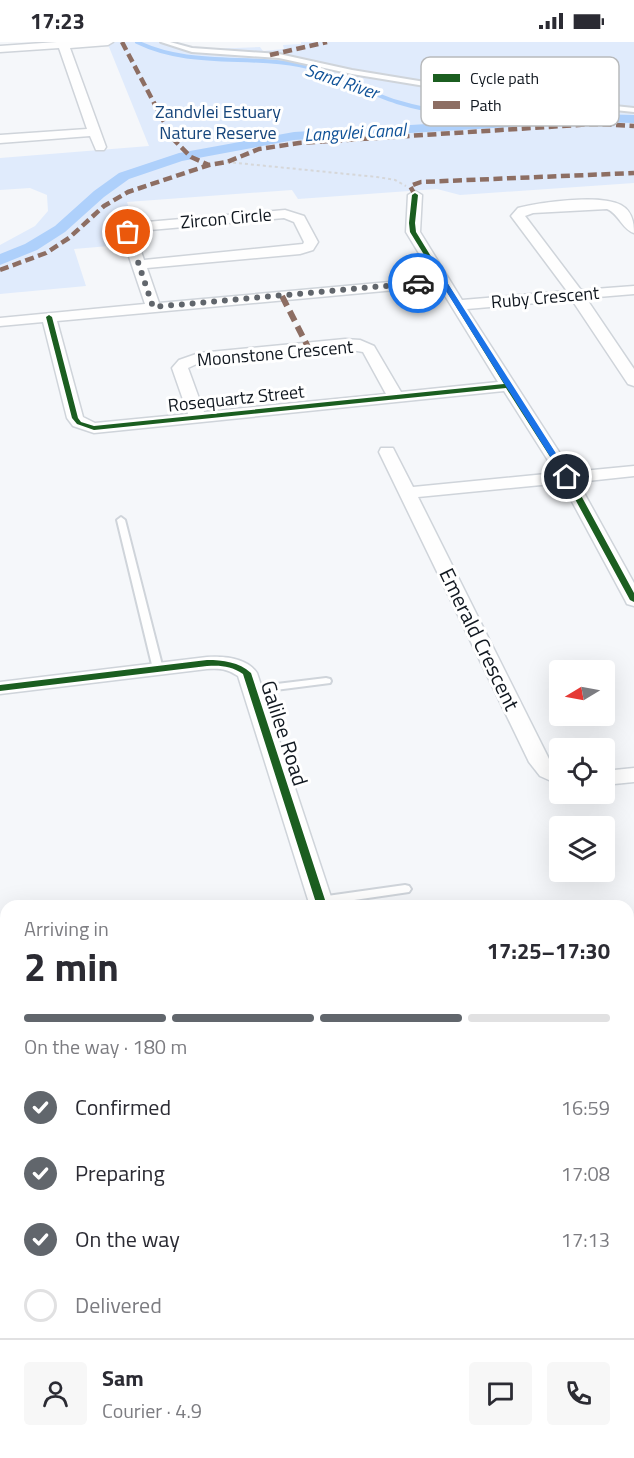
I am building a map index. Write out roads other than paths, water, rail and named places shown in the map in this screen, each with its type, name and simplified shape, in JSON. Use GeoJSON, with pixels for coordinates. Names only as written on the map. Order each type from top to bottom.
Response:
{"type":"FeatureCollection","features":[{"type":"Feature","properties":{"kind":"street"},"geometry":{"type":"LineString","coordinates":[[0,50],[108,42]]}},
{"type":"Feature","properties":{"kind":"street"},"geometry":{"type":"LineString","coordinates":[[63,44],[100,147]]}},
{"type":"Feature","properties":{"kind":"street"},"geometry":{"type":"LineString","coordinates":[[0,139],[93,132]]}},
{"type":"Feature","properties":{"kind":"street"},"geometry":{"type":"LineString","coordinates":[[413,192],[413,231],[457,305],[567,477],[634,600]]}},
{"type":"Feature","properties":{"kind":"street"},"geometry":{"type":"LineString","coordinates":[[634,229],[618,208],[603,204],[533,209],[518,215],[576,294],[634,381]]}},
{"type":"Feature","properties":{"kind":"street","name":"Zircon Circle"},"geometry":{"type":"LineString","coordinates":[[139,264],[296,250],[308,247],[311,242],[299,219],[285,214],[135,227],[128,233],[153,307]]}},
{"type":"Feature","properties":{"kind":"street"},"geometry":{"type":"LineString","coordinates":[[0,322],[443,281]]}},
{"type":"Feature","properties":{"kind":"street","name":"Ruby Crescent"},"geometry":{"type":"LineString","coordinates":[[457,305],[634,290]]}},
{"type":"Feature","properties":{"kind":"street","name":"Rosequartz Street"},"geometry":{"type":"LineString","coordinates":[[48,317],[75,417],[79,423],[86,426],[105,428],[508,386]]}},
{"type":"Feature","properties":{"kind":"street","name":"Moonstone Crescent"},"geometry":{"type":"LineString","coordinates":[[198,419],[180,368],[189,360],[200,358],[345,344],[360,345],[371,351],[396,398]]}},
{"type":"Feature","properties":{"kind":"street","name":"Emerald Crescent"},"geometry":{"type":"LineString","coordinates":[[387,452],[540,762],[549,772]]}},
{"type":"Feature","properties":{"kind":"street"},"geometry":{"type":"LineString","coordinates":[[408,493],[634,471]]}},
{"type":"Feature","properties":{"kind":"street","name":"Galilee Road"},"geometry":{"type":"LineString","coordinates":[[0,688],[224,662],[237,666],[247,673],[320,900]]}},
{"type":"Feature","properties":{"kind":"street"},"geometry":{"type":"LineString","coordinates":[[615,777],[634,775]]}},
{"type":"Feature","properties":{"kind":"lane"},"geometry":{"type":"LineString","coordinates":[[164,42],[192,50],[279,56],[351,72],[421,83]]}},
{"type":"Feature","properties":{"kind":"lane"},"geometry":{"type":"LineString","coordinates":[[619,108],[634,110]]}},
{"type":"Feature","properties":{"kind":"lane"},"geometry":{"type":"LineString","coordinates":[[121,520],[158,669]]}},
{"type":"Feature","properties":{"kind":"lane"},"geometry":{"type":"LineString","coordinates":[[252,690],[326,681]]}},
{"type":"Feature","properties":{"kind":"lane"},"geometry":{"type":"LineString","coordinates":[[343,900],[405,889]]}},
{"type":"Feature","properties":{"kind":"waterway","name":"Sand River"},"geometry":{"type":"LineString","coordinates":[[137,42],[156,50],[196,58],[279,62],[312,68],[397,102],[421,108]]}},
{"type":"Feature","properties":{"kind":"waterway","name":"Langvlei Canal"},"geometry":{"type":"LineString","coordinates":[[619,119],[634,119]]}},
{"type":"Feature","properties":{"kind":"waterway","name":"Langvlei Canal"},"geometry":{"type":"LineString","coordinates":[[0,260],[31,247],[60,229],[99,194],[124,176],[179,157],[294,136],[460,126]]}},
{"type":"Feature","properties":{"kind":"park label","name":"Zandvlei Estuary Nature Reserve"},"geometry":{"type":"Point","coordinates":[218,121]}}]}
